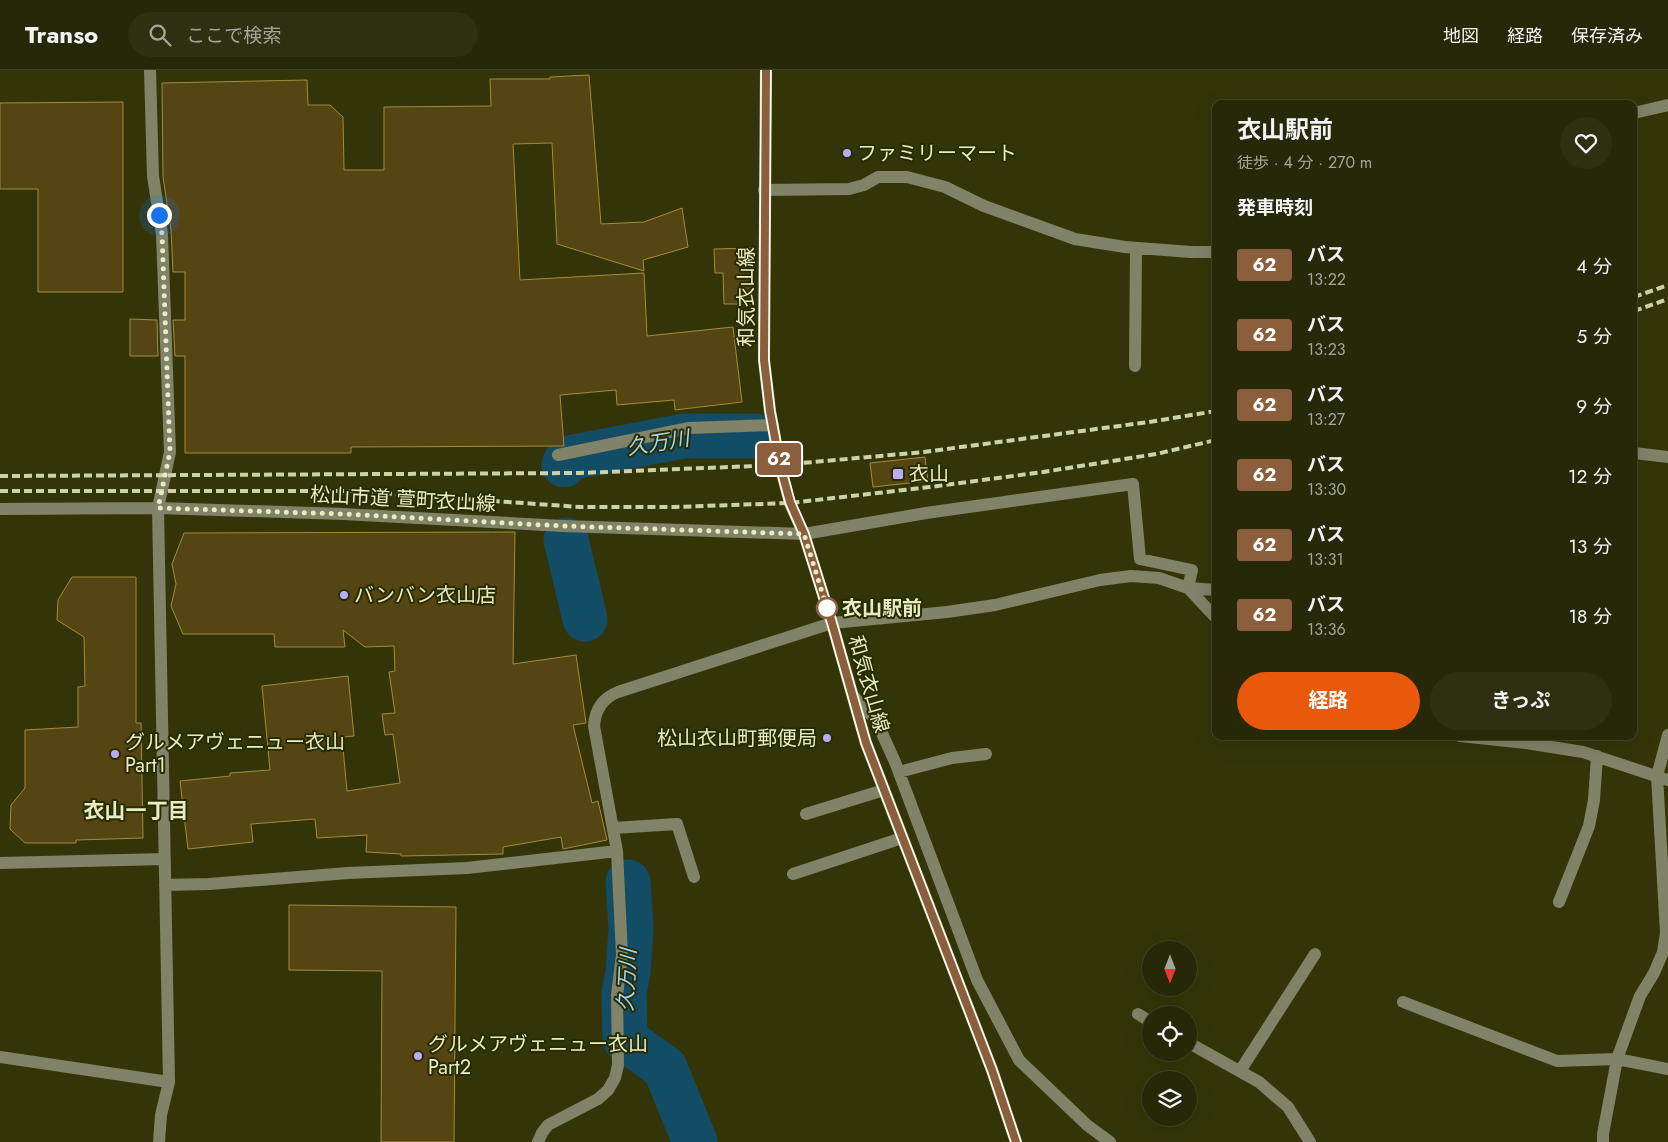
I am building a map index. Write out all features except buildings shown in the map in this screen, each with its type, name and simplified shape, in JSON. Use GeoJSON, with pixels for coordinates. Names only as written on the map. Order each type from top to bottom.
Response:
{"type":"FeatureCollection","features":[{"type":"Feature","properties":{"kind":"main road","name":"和気衣山線"},"geometry":{"type":"LineString","coordinates":[[766,70],[764,360],[773,425],[786,487],[790,502],[804,534],[832,623],[866,743],[992,1070],[1016,1142]]}},
{"type":"Feature","properties":{"kind":"street"},"geometry":{"type":"LineString","coordinates":[[150,70],[153,176],[162,234],[170,452],[158,508],[169,1082],[160,1115],[159,1142]]}},
{"type":"Feature","properties":{"kind":"street"},"geometry":{"type":"LineString","coordinates":[[1637,112],[1668,105]]}},
{"type":"Feature","properties":{"kind":"street"},"geometry":{"type":"LineString","coordinates":[[764,190],[849,189],[864,185],[878,178],[907,177],[946,187],[984,206],[1075,239],[1136,248],[1212,252]]}},
{"type":"Feature","properties":{"kind":"street"},"geometry":{"type":"LineString","coordinates":[[1135,366],[1136,248]]}},
{"type":"Feature","properties":{"kind":"street"},"geometry":{"type":"LineString","coordinates":[[558,455],[689,428],[773,425]]}},
{"type":"Feature","properties":{"kind":"street"},"geometry":{"type":"LineString","coordinates":[[1637,453],[1668,457]]}},
{"type":"Feature","properties":{"kind":"street","name":"松山市道 萱町衣山線"},"geometry":{"type":"LineString","coordinates":[[0,509],[158,508],[343,514],[563,526],[804,534],[926,513],[1133,484],[1140,559],[1192,570],[1188,588]]}},
{"type":"Feature","properties":{"kind":"street"},"geometry":{"type":"LineString","coordinates":[[538,1142],[548,1124],[603,1095],[612,1085],[617,1072],[617,995],[622,955],[617,851],[594,726],[595,715],[604,701],[618,692],[832,623],[947,612],[995,605],[1100,580],[1131,576],[1159,578],[1188,588],[1212,590]]}},
{"type":"Feature","properties":{"kind":"street"},"geometry":{"type":"LineString","coordinates":[[1188,588],[1212,614]]}},
{"type":"Feature","properties":{"kind":"street"},"geometry":{"type":"LineString","coordinates":[[852,696],[876,720],[899,772],[977,980],[1019,1060],[1087,1125],[1110,1142]]}},
{"type":"Feature","properties":{"kind":"street"},"geometry":{"type":"LineString","coordinates":[[1603,1142],[1617,1059],[1640,996],[1654,973],[1663,952],[1666,933],[1663,778],[1668,734]]}},
{"type":"Feature","properties":{"kind":"street"},"geometry":{"type":"LineString","coordinates":[[1498,740],[1583,752],[1663,778]]}},
{"type":"Feature","properties":{"kind":"street"},"geometry":{"type":"LineString","coordinates":[[899,772],[952,758],[986,754]]}},
{"type":"Feature","properties":{"kind":"street"},"geometry":{"type":"LineString","coordinates":[[1558,902],[1589,826],[1594,800],[1597,756]]}},
{"type":"Feature","properties":{"kind":"street"},"geometry":{"type":"LineString","coordinates":[[806,814],[884,790]]}},
{"type":"Feature","properties":{"kind":"street"},"geometry":{"type":"LineString","coordinates":[[614,828],[677,824],[694,877]]}},
{"type":"Feature","properties":{"kind":"street"},"geometry":{"type":"LineString","coordinates":[[793,874],[902,838]]}},
{"type":"Feature","properties":{"kind":"street"},"geometry":{"type":"LineString","coordinates":[[165,885],[209,884],[348,873],[467,868],[617,851]]}},
{"type":"Feature","properties":{"kind":"street"},"geometry":{"type":"LineString","coordinates":[[0,863],[164,859]]}},
{"type":"Feature","properties":{"kind":"street"},"geometry":{"type":"LineString","coordinates":[[1240,1071],[1315,954]]}},
{"type":"Feature","properties":{"kind":"street"},"geometry":{"type":"LineString","coordinates":[[1403,1002],[1557,1061],[1617,1059],[1668,1069]]}},
{"type":"Feature","properties":{"kind":"street"},"geometry":{"type":"LineString","coordinates":[[1138,1014],[1142,1016]]}},
{"type":"Feature","properties":{"kind":"street"},"geometry":{"type":"LineString","coordinates":[[1197,1047],[1259,1082],[1288,1107],[1310,1142]]}},
{"type":"Feature","properties":{"kind":"street"},"geometry":{"type":"LineString","coordinates":[[0,1057],[169,1082]]}},
{"type":"Feature","properties":{"kind":"waterway","name":"久万川"},"geometry":{"type":"LineString","coordinates":[[564,465],[567,459],[573,457],[684,436],[756,436]]}},
{"type":"Feature","properties":{"kind":"waterway","name":"久万川"},"geometry":{"type":"LineString","coordinates":[[566,540],[585,619]]}},
{"type":"Feature","properties":{"kind":"waterway","name":"久万川"},"geometry":{"type":"LineString","coordinates":[[628,882],[631,929],[628,972],[624,993],[625,1039],[665,1068],[695,1142]]}},
{"type":"Feature","properties":{"kind":"railway"},"geometry":{"type":"LineString","coordinates":[[1637,296],[1668,285]]}},
{"type":"Feature","properties":{"kind":"railway"},"geometry":{"type":"LineString","coordinates":[[1637,310],[1668,299]]}},
{"type":"Feature","properties":{"kind":"railway"},"geometry":{"type":"LineString","coordinates":[[0,476],[580,473],[780,465],[924,452],[1149,422],[1212,412]]}},
{"type":"Feature","properties":{"kind":"railway"},"geometry":{"type":"LineString","coordinates":[[0,491],[351,491],[580,507],[674,507],[790,503],[1043,472],[1156,454],[1212,441]]}},
{"type":"Feature","properties":{"kind":"bus line","name":"62"},"geometry":{"type":"LineString","coordinates":[[766,70],[764,360],[770,411],[780,465],[790,502],[804,534],[832,623],[866,743],[992,1070],[1016,1142]]}},
{"type":"Feature","properties":{"kind":"place","name":"ファミリーマート"},"geometry":{"type":"Point","coordinates":[847,153]}},
{"type":"Feature","properties":{"kind":"place","name":"衣山"},"geometry":{"type":"Point","coordinates":[898,474]}},
{"type":"Feature","properties":{"kind":"place","name":"バンバン衣山店"},"geometry":{"type":"Point","coordinates":[344,595]}},
{"type":"Feature","properties":{"kind":"place","name":"衣山駅前"},"geometry":{"type":"Point","coordinates":[827,608]}},
{"type":"Feature","properties":{"kind":"place","name":"松山衣山町郵便局"},"geometry":{"type":"Point","coordinates":[827,738]}},
{"type":"Feature","properties":{"kind":"place","name":"グルメアヴェニュー衣山 Part1"},"geometry":{"type":"Point","coordinates":[115,754]}},
{"type":"Feature","properties":{"kind":"place","name":"グルメアヴェニュー衣山 Part2"},"geometry":{"type":"Point","coordinates":[418,1056]}},
{"type":"Feature","properties":{"kind":"district","name":"衣山一丁目"},"geometry":{"type":"Point","coordinates":[136,811]}},
{"type":"Feature","properties":{"kind":"route"},"geometry":{"type":"LineString","coordinates":[[159,215],[162,234],[170,452],[158,508],[343,514],[563,526],[804,534],[827,608]]}}]}
